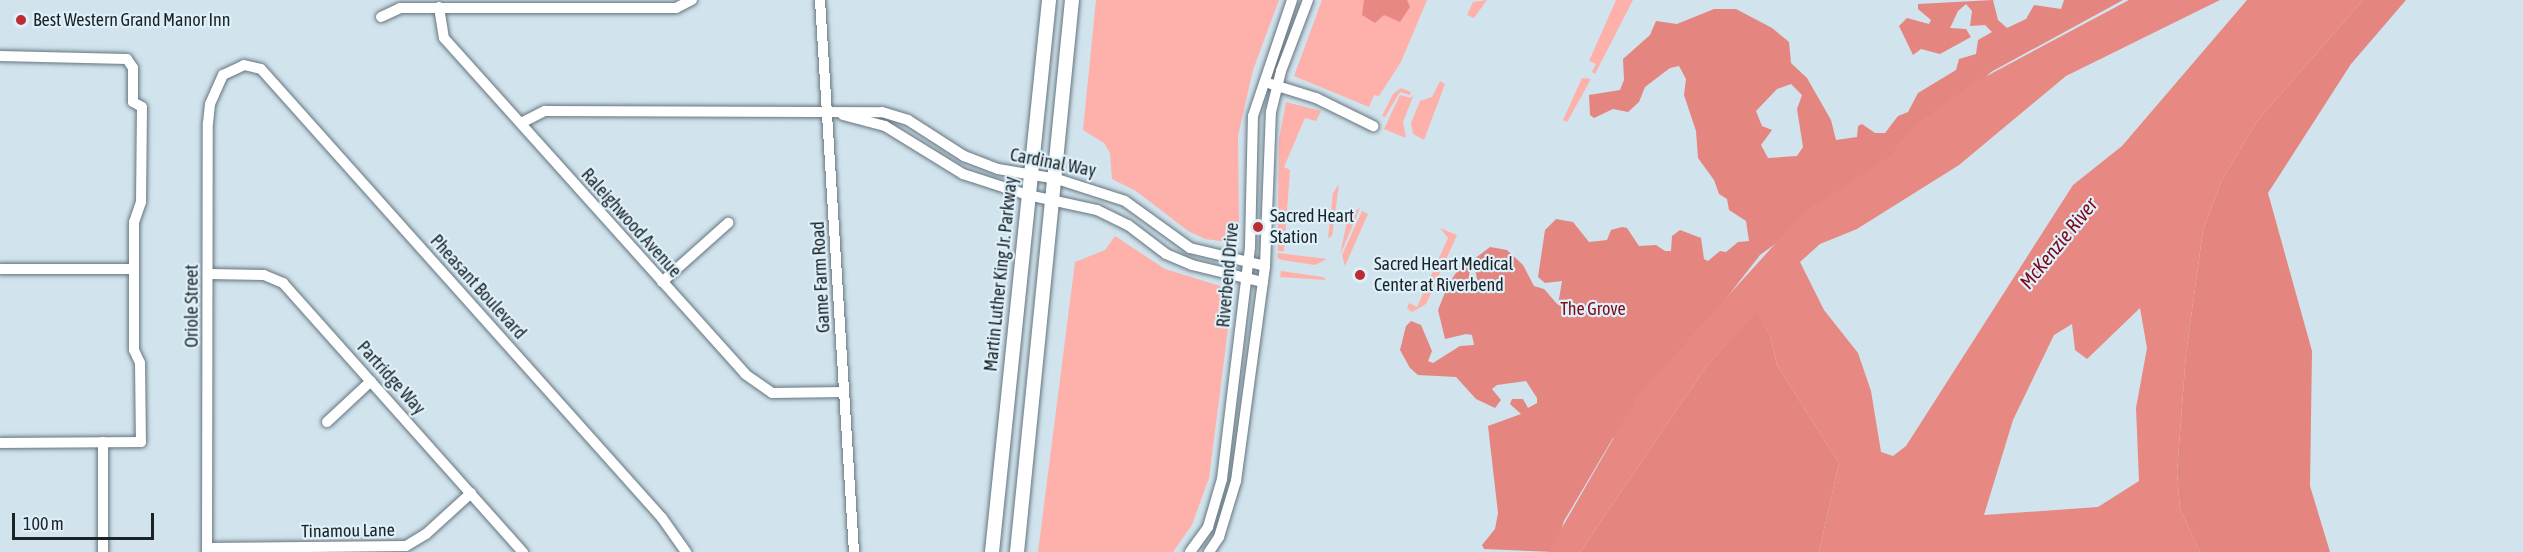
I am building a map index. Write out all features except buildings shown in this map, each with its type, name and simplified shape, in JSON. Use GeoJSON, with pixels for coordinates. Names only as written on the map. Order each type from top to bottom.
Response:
{"type":"FeatureCollection","features":[{"type":"Feature","properties":{"kind":"main road","name":"Martin Luther King Jr. Parkway"},"geometry":{"type":"LineString","coordinates":[[992,552],[1049,0]]}},
{"type":"Feature","properties":{"kind":"main road"},"geometry":{"type":"LineString","coordinates":[[1017,552],[1057,179],[1072,0]]}},
{"type":"Feature","properties":{"kind":"street"},"geometry":{"type":"LineString","coordinates":[[381,17],[400,8],[676,8],[692,0]]}},
{"type":"Feature","properties":{"kind":"street","name":"Game Farm Road"},"geometry":{"type":"LineString","coordinates":[[820,0],[854,552]]}},
{"type":"Feature","properties":{"kind":"street","name":"Riverbend Drive"},"geometry":{"type":"LineString","coordinates":[[1190,552],[1208,526],[1222,479],[1248,262],[1252,116],[1292,0]]}},
{"type":"Feature","properties":{"kind":"street","name":"Riverbend Drive"},"geometry":{"type":"LineString","coordinates":[[1209,552],[1219,537],[1236,481],[1265,266],[1267,154],[1277,87],[1308,0]]}},
{"type":"Feature","properties":{"kind":"street","name":"Raleighwood Avenue"},"geometry":{"type":"LineString","coordinates":[[439,7],[444,38],[759,387],[772,393],[844,392]]}},
{"type":"Feature","properties":{"kind":"street"},"geometry":{"type":"LineString","coordinates":[[0,56],[120,57],[131,63],[133,102],[142,107],[141,202],[134,222],[141,442],[0,443]]}},
{"type":"Feature","properties":{"kind":"street","name":"Pheasant Boulevard"},"geometry":{"type":"LineString","coordinates":[[232,68],[252,66],[261,69],[662,518],[686,552]]}},
{"type":"Feature","properties":{"kind":"street","name":"Oriole Street"},"geometry":{"type":"LineString","coordinates":[[207,550],[210,104],[223,75],[232,68]]}},
{"type":"Feature","properties":{"kind":"street"},"geometry":{"type":"LineString","coordinates":[[1263,82],[1316,98],[1373,126]]}},
{"type":"Feature","properties":{"kind":"street","name":"Cardinal Way"},"geometry":{"type":"LineString","coordinates":[[521,123],[545,111],[882,112],[908,120],[964,156],[998,169],[1057,179],[1125,201],[1190,248],[1265,266]]}},
{"type":"Feature","properties":{"kind":"street","name":"Cardinal Way"},"geometry":{"type":"LineString","coordinates":[[828,112],[885,126],[963,174],[1028,195],[1080,203],[1118,220],[1166,254],[1191,266],[1263,282]]}},
{"type":"Feature","properties":{"kind":"street"},"geometry":{"type":"LineString","coordinates":[[662,282],[728,223]]}},
{"type":"Feature","properties":{"kind":"street"},"geometry":{"type":"LineString","coordinates":[[0,269],[134,269]]}},
{"type":"Feature","properties":{"kind":"street","name":"Partridge Way"},"geometry":{"type":"LineString","coordinates":[[209,274],[264,275],[283,283],[523,552]]}},
{"type":"Feature","properties":{"kind":"street"},"geometry":{"type":"LineString","coordinates":[[327,422],[371,381]]}},
{"type":"Feature","properties":{"kind":"street"},"geometry":{"type":"LineString","coordinates":[[103,442],[103,552]]}},
{"type":"Feature","properties":{"kind":"street","name":"Tinamou Lane"},"geometry":{"type":"LineString","coordinates":[[207,550],[406,546],[426,534],[471,493]]}},
{"type":"Feature","properties":{"kind":"shaded area"},"geometry":{"type":"Polygon","coordinates":[[[1096,0],[1279,0],[1253,70],[1238,136],[1239,232],[1235,243],[1205,239],[1188,231],[1136,191],[1112,179],[1110,153],[1104,143],[1083,130],[1096,0]]]}},
{"type":"Feature","properties":{"kind":"shaded area"},"geometry":{"type":"Polygon","coordinates":[[[1322,0],[1427,0],[1401,62],[1379,96],[1374,95],[1369,107],[1294,76],[1322,0]]]}},
{"type":"Feature","properties":{"kind":"shaded area"},"geometry":{"type":"Polygon","coordinates":[[[1487,0],[1474,18],[1467,15],[1473,2],[1487,0]]]}},
{"type":"Feature","properties":{"kind":"shaded area"},"geometry":{"type":"Polygon","coordinates":[[[1616,0],[1633,0],[1595,74],[1592,72],[1596,64],[1589,61],[1616,0]]]}},
{"type":"Feature","properties":{"kind":"shaded area"},"geometry":{"type":"Polygon","coordinates":[[[1582,78],[1591,79],[1567,122],[1563,120],[1582,78]]]}},
{"type":"Feature","properties":{"kind":"shaded area"},"geometry":{"type":"Polygon","coordinates":[[[1440,81],[1445,84],[1424,140],[1413,134],[1411,123],[1420,101],[1432,97],[1440,81]]]}},
{"type":"Feature","properties":{"kind":"shaded area"},"geometry":{"type":"Polygon","coordinates":[[[1401,88],[1411,92],[1410,95],[1400,92],[1385,117],[1382,116],[1393,94],[1401,88]]]}},
{"type":"Feature","properties":{"kind":"shaded area"},"geometry":{"type":"Polygon","coordinates":[[[1414,94],[1403,122],[1406,138],[1384,129],[1400,95],[1411,98],[1414,94]]]}},
{"type":"Feature","properties":{"kind":"shaded area"},"geometry":{"type":"Polygon","coordinates":[[[1286,102],[1321,111],[1316,121],[1305,118],[1284,167],[1290,170],[1284,251],[1278,251],[1279,139],[1286,102]]]}},
{"type":"Feature","properties":{"kind":"shaded area"},"geometry":{"type":"Polygon","coordinates":[[[1339,184],[1332,236],[1328,238],[1333,193],[1339,184]]]}},
{"type":"Feature","properties":{"kind":"shaded area"},"geometry":{"type":"Polygon","coordinates":[[[1360,208],[1340,255],[1347,221],[1344,218],[1360,208]]]}},
{"type":"Feature","properties":{"kind":"shaded area"},"geometry":{"type":"Polygon","coordinates":[[[1362,211],[1368,214],[1345,266],[1342,255],[1362,211]]]}},
{"type":"Feature","properties":{"kind":"shaded area"},"geometry":{"type":"Polygon","coordinates":[[[1440,228],[1457,235],[1426,304],[1412,312],[1407,308],[1409,303],[1417,307],[1448,238],[1440,228]]]}},
{"type":"Feature","properties":{"kind":"shaded area"},"geometry":{"type":"Polygon","coordinates":[[[1115,236],[1165,269],[1233,290],[1209,478],[1192,525],[1173,552],[1038,552],[1075,262],[1105,250],[1115,236]]]}},
{"type":"Feature","properties":{"kind":"shaded area"},"geometry":{"type":"Polygon","coordinates":[[[1278,253],[1327,259],[1315,265],[1282,260],[1277,258],[1278,253]]]}},
{"type":"Feature","properties":{"kind":"shaded area"},"geometry":{"type":"Polygon","coordinates":[[[1281,271],[1323,277],[1326,280],[1280,277],[1281,271]]]}},
{"type":"Feature","properties":{"kind":"green space","name":"The Grove"},"geometry":{"type":"Polygon","coordinates":[[[1993,0],[1998,20],[2007,28],[2026,19],[2034,5],[2061,9],[2064,0],[2123,0],[1991,72],[1899,155],[1760,255],[1618,437],[1613,438],[1564,521],[1555,552],[1484,549],[1482,545],[1495,529],[1498,513],[1488,426],[1521,414],[1510,404],[1512,399],[1523,399],[1528,408],[1537,403],[1537,398],[1526,381],[1497,385],[1492,389],[1501,400],[1495,408],[1476,399],[1456,377],[1418,375],[1410,368],[1400,350],[1406,326],[1411,321],[1421,325],[1432,351],[1428,361],[1433,363],[1460,346],[1474,345],[1472,335],[1466,334],[1445,339],[1438,310],[1448,285],[1465,259],[1471,259],[1468,285],[1478,283],[1473,260],[1490,247],[1507,250],[1523,265],[1534,286],[1544,289],[1558,305],[1562,281],[1545,283],[1538,277],[1545,230],[1556,219],[1573,222],[1589,242],[1607,240],[1611,230],[1622,227],[1627,228],[1639,246],[1656,245],[1665,251],[1671,251],[1672,236],[1680,230],[1701,238],[1704,259],[1708,261],[1720,251],[1726,252],[1738,242],[1749,241],[1746,221],[1729,210],[1727,199],[1719,194],[1714,180],[1698,158],[1696,131],[1684,95],[1686,79],[1679,66],[1670,68],[1645,87],[1639,102],[1628,112],[1613,109],[1594,118],[1590,115],[1589,95],[1620,90],[1624,80],[1623,59],[1650,35],[1656,21],[1677,24],[1714,9],[1736,9],[1772,28],[1789,42],[1791,63],[1807,78],[1831,120],[1836,140],[1857,137],[1858,126],[1862,124],[1875,133],[1885,133],[1898,116],[1908,112],[1918,93],[1956,70],[1959,59],[1976,54],[1978,40],[1992,32],[1985,25],[1970,26],[1972,11],[1966,4],[1958,11],[1950,28],[1966,29],[1971,37],[1940,54],[1921,49],[1913,55],[1899,26],[1907,18],[1929,24],[1931,20],[1918,9],[1918,4],[1993,0]],[[1791,84],[1777,89],[1756,111],[1762,126],[1772,130],[1761,145],[1768,158],[1797,156],[1803,147],[1797,109],[1802,95],[1791,84]]]}},
{"type":"Feature","properties":{"kind":"green space"},"geometry":{"type":"Polygon","coordinates":[[[2363,0],[2406,0],[2351,64],[2268,193],[2312,351],[2310,486],[2330,552],[2200,552],[2180,509],[2177,472],[2186,354],[2203,230],[2221,182],[2257,121],[2363,0]]]}},
{"type":"Feature","properties":{"kind":"green space"},"geometry":{"type":"Polygon","coordinates":[[[1757,310],[1770,335],[1777,365],[1839,463],[1819,552],[1580,552],[1706,367],[1757,310]]]}},
{"type":"Feature","properties":{"kind":"water"},"geometry":{"type":"Polygon","coordinates":[[[1364,0],[1407,0],[1410,7],[1400,22],[1384,15],[1375,23],[1362,15],[1364,0]]]}},
{"type":"Feature","properties":{"kind":"water","name":"McKenzie River"},"geometry":{"type":"Polygon","coordinates":[[[2129,0],[2220,0],[2066,76],[1959,165],[1857,229],[1820,244],[1800,262],[1824,310],[1858,353],[1871,391],[1881,452],[1893,456],[1906,446],[2073,185],[2122,146],[2247,0],[2363,0],[2257,121],[2221,182],[2203,230],[2186,354],[2177,472],[2180,509],[2200,552],[1819,552],[1839,463],[1777,365],[1770,335],[1757,311],[1706,367],[1580,552],[1548,552],[1639,394],[1804,212],[1887,158],[1913,127],[1970,85],[2129,0]],[[2140,308],[2087,359],[2075,350],[2072,324],[2054,335],[2013,420],[1984,515],[2098,507],[2139,481],[2136,408],[2147,348],[2140,308]]]}},
{"type":"Feature","properties":{"kind":"place","name":"Best Western Grand Manor Inn"},"geometry":{"type":"Point","coordinates":[21,20]}},
{"type":"Feature","properties":{"kind":"place","name":"Sacred Heart Station"},"geometry":{"type":"Point","coordinates":[1258,227]}},
{"type":"Feature","properties":{"kind":"place","name":"Sacred Heart Medical Center at Riverbend"},"geometry":{"type":"Point","coordinates":[1360,275]}}]}
